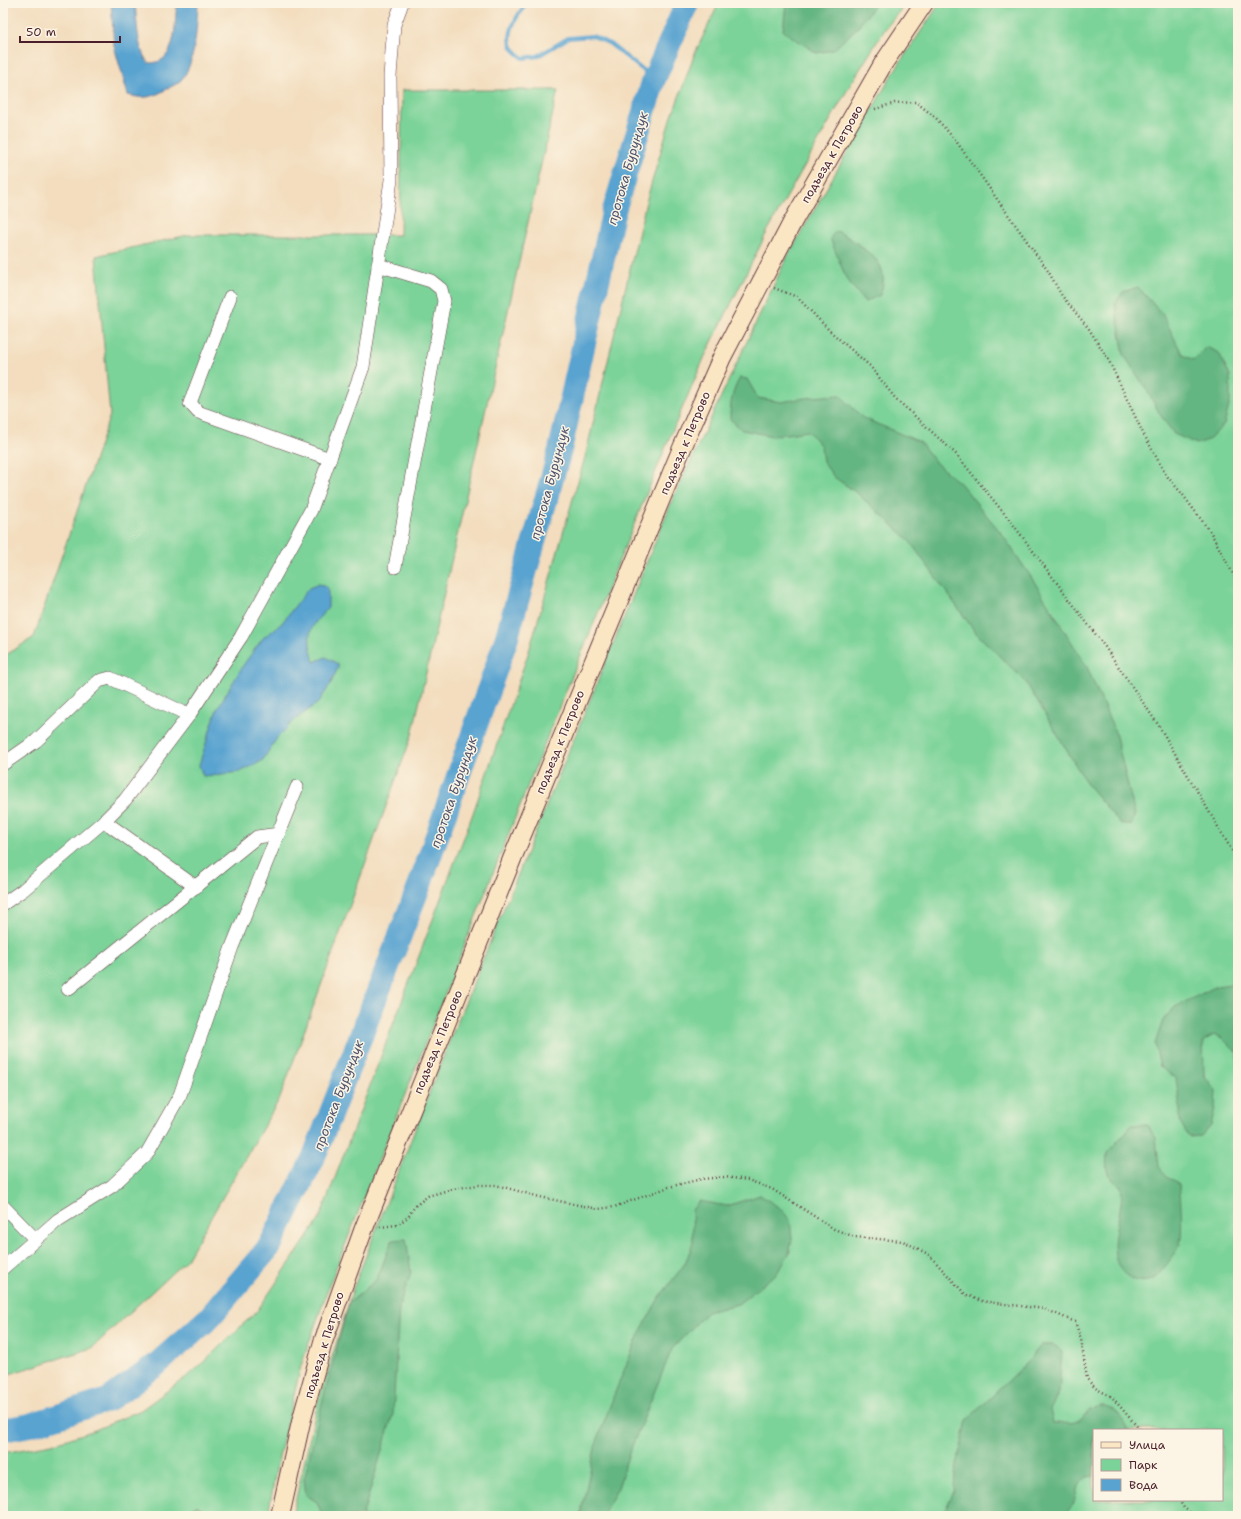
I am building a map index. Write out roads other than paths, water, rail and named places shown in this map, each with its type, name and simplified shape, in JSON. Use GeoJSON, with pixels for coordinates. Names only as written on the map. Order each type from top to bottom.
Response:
{"type":"FeatureCollection","features":[{"type":"Feature","properties":{"kind":"street"},"geometry":{"type":"LineString","coordinates":[[3,904],[23,890],[104,821],[125,800],[189,715],[244,630],[311,510],[363,366],[391,180],[390,76],[394,25],[402,3]]}},
{"type":"Feature","properties":{"kind":"street","name":"подъезд к Петрово"},"geometry":{"type":"LineString","coordinates":[[280,1516],[299,1429],[321,1349],[364,1228],[605,632],[722,358],[760,283],[793,220],[883,64],[924,3]]}},
{"type":"Feature","properties":{"kind":"street"},"geometry":{"type":"LineString","coordinates":[[378,265],[431,281],[441,289],[444,302],[395,567]]}},
{"type":"Feature","properties":{"kind":"street"},"geometry":{"type":"LineString","coordinates":[[230,297],[190,403],[198,412],[330,459]]}},
{"type":"Feature","properties":{"kind":"street"},"geometry":{"type":"LineString","coordinates":[[3,764],[36,741],[99,681],[110,678],[189,715]]}},
{"type":"Feature","properties":{"kind":"street"},"geometry":{"type":"LineString","coordinates":[[3,1268],[58,1220],[112,1186],[147,1153],[180,1095],[232,947],[297,787]]}},
{"type":"Feature","properties":{"kind":"street"},"geometry":{"type":"LineString","coordinates":[[104,821],[196,888]]}},
{"type":"Feature","properties":{"kind":"street"},"geometry":{"type":"LineString","coordinates":[[68,989],[196,888],[257,836],[278,834]]}},
{"type":"Feature","properties":{"kind":"street"},"geometry":{"type":"LineString","coordinates":[[3,1206],[35,1239]]}},
{"type":"Feature","properties":{"kind":"water"},"geometry":{"type":"Polygon","coordinates":[[[111,3],[135,3],[140,43],[145,58],[149,63],[158,62],[165,57],[170,50],[173,41],[177,3],[198,3],[193,54],[186,73],[180,81],[160,93],[151,96],[138,97],[128,95],[114,46],[111,3]]]}},
{"type":"Feature","properties":{"kind":"water"},"geometry":{"type":"Polygon","coordinates":[[[319,584],[328,588],[328,608],[316,621],[310,632],[310,644],[314,662],[326,657],[339,665],[330,685],[318,703],[296,719],[277,738],[262,761],[240,772],[203,776],[199,765],[217,709],[244,664],[263,638],[281,624],[309,588],[319,584]]]}},
{"type":"Feature","properties":{"kind":"waterway"},"geometry":{"type":"LineString","coordinates":[[527,3],[516,18],[510,35],[512,47],[523,58],[538,56],[568,38],[593,36],[610,44],[654,79]]}},
{"type":"Feature","properties":{"kind":"waterway","name":"протока Бурундук"},"geometry":{"type":"LineString","coordinates":[[3,1430],[30,1425],[108,1400],[156,1365],[208,1319],[270,1246],[313,1159],[420,884],[506,640],[560,450],[613,214],[654,79],[687,3]]}}]}
